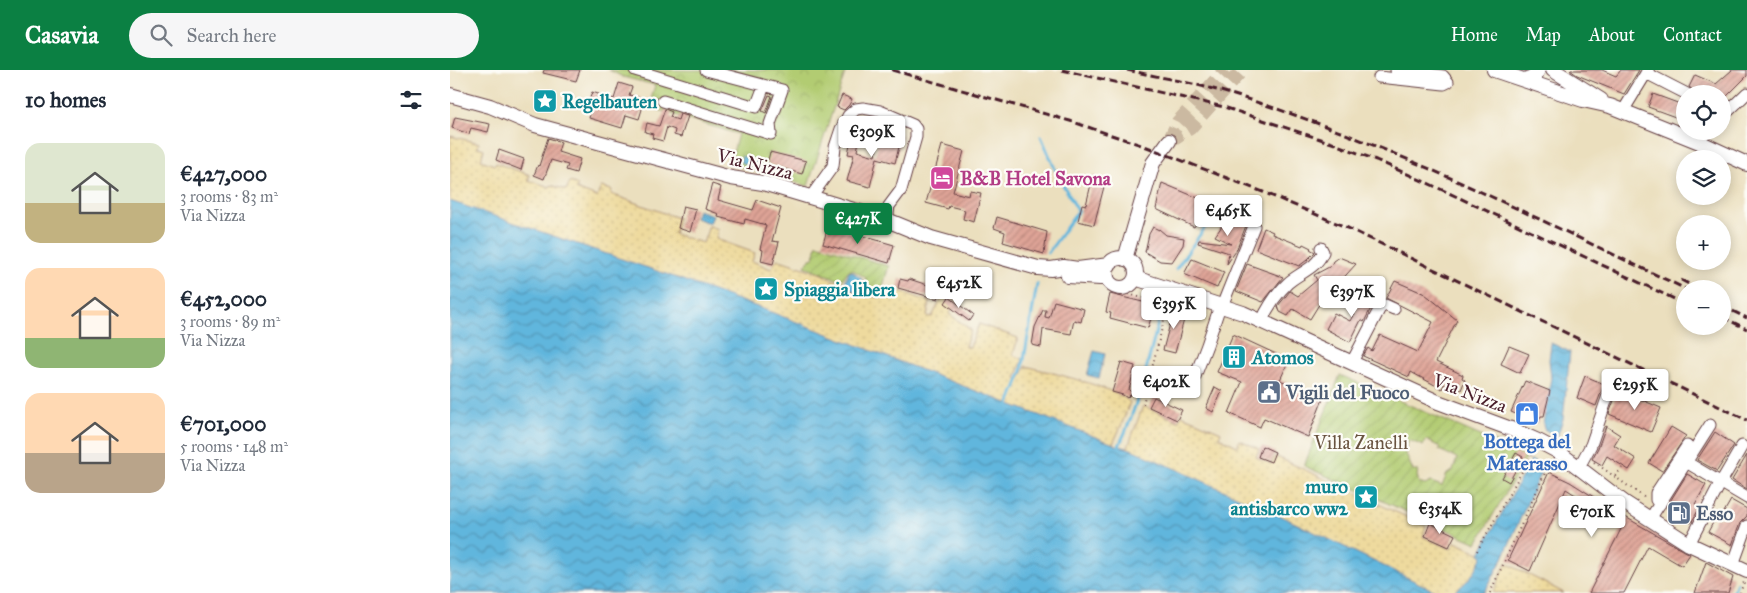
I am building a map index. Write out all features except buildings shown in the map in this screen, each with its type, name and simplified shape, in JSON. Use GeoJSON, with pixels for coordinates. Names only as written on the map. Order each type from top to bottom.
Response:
{"type":"FeatureCollection","features":[{"type":"Feature","properties":{"kind":"main road"},"geometry":{"type":"LineString","coordinates":[[1494,70],[1583,100],[1610,106],[1676,128]]}},
{"type":"Feature","properties":{"kind":"main road"},"geometry":{"type":"LineString","coordinates":[[1524,80],[1535,76],[1538,70]]}},
{"type":"Feature","properties":{"kind":"main road"},"geometry":{"type":"LineString","coordinates":[[1552,70],[1610,106]]}},
{"type":"Feature","properties":{"kind":"main road","name":"Via Nizza"},"geometry":{"type":"LineString","coordinates":[[450,95],[490,106],[535,125],[731,178],[763,183],[887,220],[931,238],[1038,268],[1051,269],[1062,275],[1107,277]]}},
{"type":"Feature","properties":{"kind":"main road"},"geometry":{"type":"LineString","coordinates":[[1708,140],[1747,164]]}},
{"type":"Feature","properties":{"kind":"main road"},"geometry":{"type":"LineString","coordinates":[[1125,259],[1153,163],[1169,141]]}},
{"type":"Feature","properties":{"kind":"main road"},"geometry":{"type":"LineString","coordinates":[[1125,259],[1130,261],[1135,268],[1135,278],[1130,286],[1121,288],[1112,285],[1107,277],[1116,260],[1125,259]]}},
{"type":"Feature","properties":{"kind":"main road","name":"Via Nizza"},"geometry":{"type":"LineString","coordinates":[[1135,278],[1221,306],[1261,322],[1438,402],[1511,429],[1586,464],[1625,503],[1689,544],[1747,571]]}},
{"type":"Feature","properties":{"kind":"street"},"geometry":{"type":"LineString","coordinates":[[635,70],[756,107],[764,86]]}},
{"type":"Feature","properties":{"kind":"street"},"geometry":{"type":"LineString","coordinates":[[663,101],[771,134],[770,124],[782,90],[706,70]]}},
{"type":"Feature","properties":{"kind":"street"},"geometry":{"type":"LineString","coordinates":[[1379,77],[1446,84],[1448,82],[1446,79],[1438,76],[1396,70]]}},
{"type":"Feature","properties":{"kind":"street"},"geometry":{"type":"LineString","coordinates":[[1623,111],[1647,72],[1676,88]]}},
{"type":"Feature","properties":{"kind":"street"},"geometry":{"type":"LineString","coordinates":[[1731,108],[1747,93]]}},
{"type":"Feature","properties":{"kind":"street"},"geometry":{"type":"LineString","coordinates":[[810,198],[833,166],[835,147],[848,116],[856,109],[863,108],[880,111],[913,125],[916,130],[916,137],[901,190],[889,206],[887,220]]}},
{"type":"Feature","properties":{"kind":"street"},"geometry":{"type":"LineString","coordinates":[[1188,390],[1192,386],[1221,306],[1254,226]]}},
{"type":"Feature","properties":{"kind":"street"},"geometry":{"type":"LineString","coordinates":[[1261,322],[1269,305],[1288,283],[1309,269],[1321,258],[1323,252],[1321,248]]}},
{"type":"Feature","properties":{"kind":"street"},"geometry":{"type":"LineString","coordinates":[[1352,362],[1380,308],[1385,305],[1394,309]]}},
{"type":"Feature","properties":{"kind":"street"},"geometry":{"type":"LineString","coordinates":[[1586,464],[1613,381],[1615,380],[1647,394]]}},
{"type":"Feature","properties":{"kind":"street"},"geometry":{"type":"LineString","coordinates":[[1650,519],[1710,425]]}},
{"type":"Feature","properties":{"kind":"street"},"geometry":{"type":"LineString","coordinates":[[1659,505],[1656,500],[1656,493],[1687,446]]}},
{"type":"Feature","properties":{"kind":"street"},"geometry":{"type":"LineString","coordinates":[[1689,544],[1742,446]]}},
{"type":"Feature","properties":{"kind":"street"},"geometry":{"type":"LineString","coordinates":[[1686,462],[1747,498]]}},
{"type":"Feature","properties":{"kind":"street"},"geometry":{"type":"LineString","coordinates":[[1733,565],[1747,526]]}},
{"type":"Feature","properties":{"kind":"path"},"geometry":{"type":"LineString","coordinates":[[1107,277],[1177,307]]}},
{"type":"Feature","properties":{"kind":"path"},"geometry":{"type":"LineString","coordinates":[[1143,404],[1168,304]]}},
{"type":"Feature","properties":{"kind":"path"},"geometry":{"type":"LineString","coordinates":[[1477,552],[1540,442]]}},
{"type":"Feature","properties":{"kind":"path"},"geometry":{"type":"LineString","coordinates":[[1490,593],[1545,472],[1558,451]]}},
{"type":"Feature","properties":{"kind":"path"},"geometry":{"type":"LineString","coordinates":[[1586,464],[1615,477],[1659,505]]}},
{"type":"Feature","properties":{"kind":"path"},"geometry":{"type":"LineString","coordinates":[[1615,477],[1622,468]]}},
{"type":"Feature","properties":{"kind":"path"},"geometry":{"type":"LineString","coordinates":[[1740,593],[1747,576]]}},
{"type":"Feature","properties":{"kind":"sand"},"geometry":{"type":"Polygon","coordinates":[[[450,136],[479,143],[478,147],[484,149],[481,160],[494,165],[496,163],[530,175],[528,180],[566,190],[570,182],[578,185],[576,189],[597,197],[601,187],[612,190],[611,194],[678,218],[674,234],[703,243],[709,226],[718,229],[716,239],[755,253],[752,261],[771,269],[777,259],[822,274],[843,283],[843,288],[865,296],[894,299],[898,290],[930,302],[927,316],[932,317],[943,295],[949,300],[952,297],[957,301],[949,314],[971,330],[965,346],[970,347],[979,324],[1018,338],[1013,355],[1023,359],[1016,378],[1019,381],[1026,366],[1096,385],[1130,402],[1107,457],[450,210],[450,136]]]}},
{"type":"Feature","properties":{"kind":"sand"},"geometry":{"type":"Polygon","coordinates":[[[1143,406],[1178,421],[1182,415],[1221,432],[1219,437],[1237,446],[1240,440],[1259,449],[1256,457],[1271,464],[1275,456],[1426,526],[1423,537],[1451,549],[1455,542],[1484,555],[1471,578],[1462,588],[1450,593],[1411,593],[1122,463],[1143,406]]]}},
{"type":"Feature","properties":{"kind":"sand"},"geometry":{"type":"Polygon","coordinates":[[[1506,563],[1564,593],[1493,593],[1506,563]]]}},
{"type":"Feature","properties":{"kind":"green space"},"geometry":{"type":"Polygon","coordinates":[[[609,70],[846,70],[808,186],[730,164],[738,134],[649,107],[655,85],[623,77],[609,70]]]}},
{"type":"Feature","properties":{"kind":"green space"},"geometry":{"type":"Polygon","coordinates":[[[817,244],[889,266],[880,296],[861,291],[866,278],[853,270],[847,272],[842,281],[805,266],[810,259],[814,258],[817,244]]]}},
{"type":"Feature","properties":{"kind":"green space","name":"Villa Zanelli"},"geometry":{"type":"Polygon","coordinates":[[[1340,375],[1527,456],[1477,543],[1304,466],[1340,375]],[[1409,440],[1405,451],[1413,471],[1418,471],[1419,483],[1425,485],[1431,482],[1442,486],[1447,474],[1453,471],[1457,458],[1439,450],[1440,447],[1426,440],[1423,446],[1409,440]]]}},
{"type":"Feature","properties":{"kind":"water"},"geometry":{"type":"Polygon","coordinates":[[[742,156],[757,161],[755,167],[740,162],[742,156]]]}},
{"type":"Feature","properties":{"kind":"water"},"geometry":{"type":"Polygon","coordinates":[[[450,201],[763,309],[1131,449],[1279,515],[1439,593],[450,593],[450,201]]]}},
{"type":"Feature","properties":{"kind":"water"},"geometry":{"type":"Polygon","coordinates":[[[698,210],[713,215],[710,223],[695,218],[698,210]]]}},
{"type":"Feature","properties":{"kind":"water"},"geometry":{"type":"Polygon","coordinates":[[[852,271],[862,279],[859,293],[845,287],[848,273],[852,271]]]}},
{"type":"Feature","properties":{"kind":"water"},"geometry":{"type":"Polygon","coordinates":[[[1551,343],[1570,352],[1563,419],[1557,437],[1544,429],[1543,424],[1551,378],[1549,360],[1551,343]]]}},
{"type":"Feature","properties":{"kind":"water"},"geometry":{"type":"Polygon","coordinates":[[[1094,351],[1105,354],[1099,378],[1087,375],[1094,351]]]}},
{"type":"Feature","properties":{"kind":"water"},"geometry":{"type":"Polygon","coordinates":[[[1531,460],[1543,467],[1503,558],[1484,593],[1452,593],[1471,577],[1477,567],[1483,556],[1480,554],[1483,547],[1531,460]]]}},
{"type":"Feature","properties":{"kind":"waterway"},"geometry":{"type":"LineString","coordinates":[[1041,136],[1058,176],[1078,211],[1048,253]]}},
{"type":"Feature","properties":{"kind":"waterway"},"geometry":{"type":"LineString","coordinates":[[1176,269],[1220,206]]}},
{"type":"Feature","properties":{"kind":"waterway"},"geometry":{"type":"LineString","coordinates":[[1008,407],[1022,371],[1037,284]]}},
{"type":"Feature","properties":{"kind":"waterway"},"geometry":{"type":"LineString","coordinates":[[1119,446],[1139,395],[1162,307]]}},
{"type":"Feature","properties":{"kind":"waterway"},"geometry":{"type":"LineString","coordinates":[[1733,593],[1737,582]]}},
{"type":"Feature","properties":{"kind":"tunnel"},"geometry":{"type":"LineString","coordinates":[[1169,141],[1178,122],[1225,70]]}},
{"type":"Feature","properties":{"kind":"tunnel"},"geometry":{"type":"LineString","coordinates":[[1169,141],[1190,128],[1242,70]]}},
{"type":"Feature","properties":{"kind":"railway"},"geometry":{"type":"LineString","coordinates":[[892,70],[1070,121],[1147,147],[1263,192],[1348,228],[1747,420]]}},
{"type":"Feature","properties":{"kind":"railway"},"geometry":{"type":"LineString","coordinates":[[1062,70],[1224,107],[1332,143],[1434,186],[1676,300]]}},
{"type":"Feature","properties":{"kind":"railway"},"geometry":{"type":"LineString","coordinates":[[1127,70],[1221,91],[1292,114],[1350,136],[1463,184],[1676,284]]}},
{"type":"Feature","properties":{"kind":"railway"},"geometry":{"type":"LineString","coordinates":[[1731,310],[1747,318]]}},
{"type":"Feature","properties":{"kind":"railway"},"geometry":{"type":"LineString","coordinates":[[1731,321],[1747,329]]}},
{"type":"Feature","properties":{"kind":"place","name":"Regelbauten"},"geometry":{"type":"Point","coordinates":[545,101]}},
{"type":"Feature","properties":{"kind":"place","name":"B&B Hotel Savona"},"geometry":{"type":"Point","coordinates":[942,178]}},
{"type":"Feature","properties":{"kind":"place","name":"Spiaggia libera"},"geometry":{"type":"Point","coordinates":[766,289]}},
{"type":"Feature","properties":{"kind":"place","name":"Atomos"},"geometry":{"type":"Point","coordinates":[1234,357]}},
{"type":"Feature","properties":{"kind":"place","name":"Vigili del Fuoco"},"geometry":{"type":"Point","coordinates":[1269,392]}},
{"type":"Feature","properties":{"kind":"place","name":"Bottega del Materasso"},"geometry":{"type":"Point","coordinates":[1527,414]}},
{"type":"Feature","properties":{"kind":"place","name":"muro antisbarco ww2"},"geometry":{"type":"Point","coordinates":[1366,497]}},
{"type":"Feature","properties":{"kind":"place","name":"Esso"},"geometry":{"type":"Point","coordinates":[1679,513]}}]}
